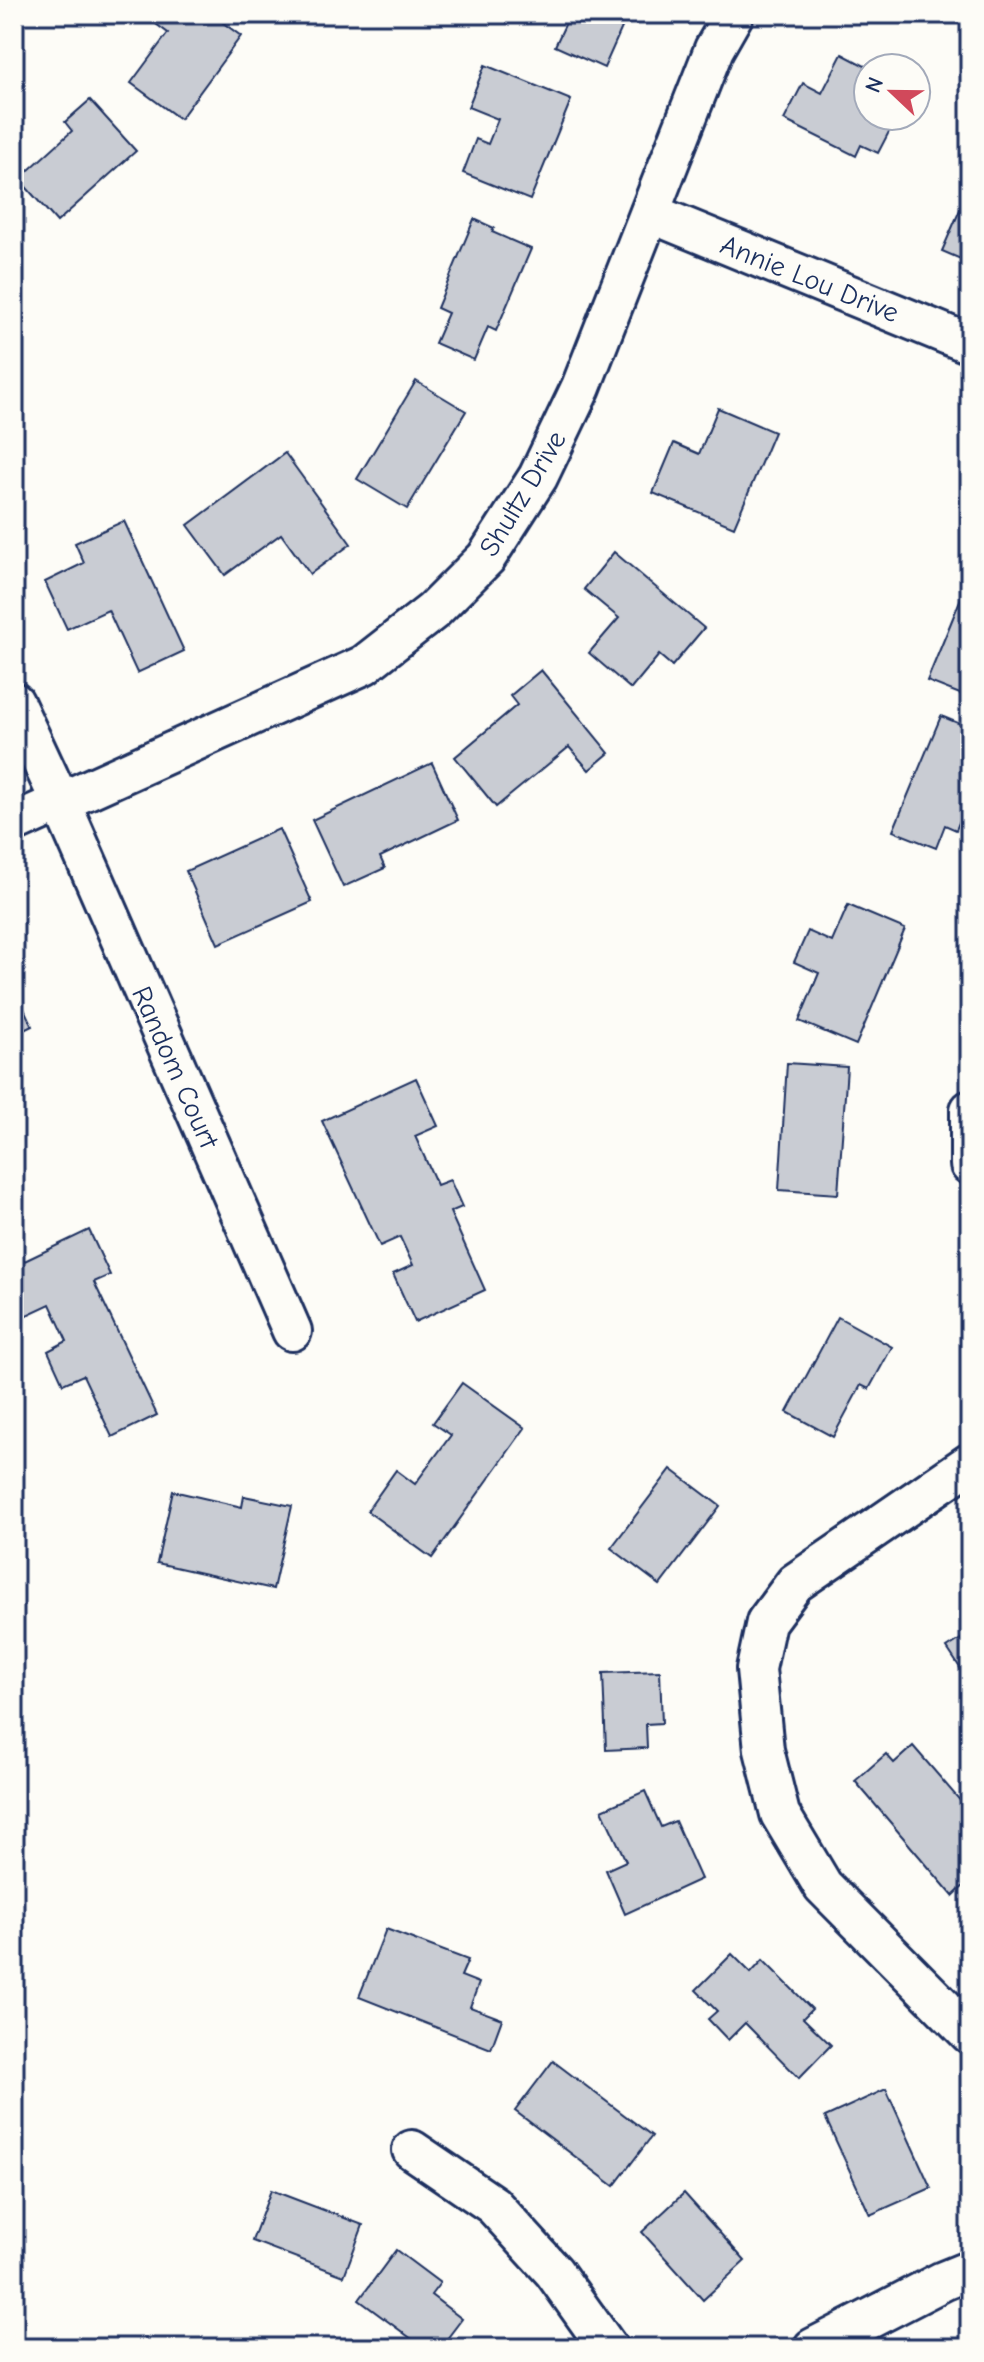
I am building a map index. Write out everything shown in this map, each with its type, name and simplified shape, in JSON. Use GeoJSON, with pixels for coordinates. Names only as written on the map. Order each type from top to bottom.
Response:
{"type":"FeatureCollection","features":[{"type":"Feature","properties":{"kind":"street","name":"Shultz Drive"},"geometry":{"type":"LineString","coordinates":[[14,823],[364,665],[433,611],[486,558],[538,477],[575,400],[714,49],[734,14]]}},
{"type":"Feature","properties":{"kind":"street","name":"Annie Lou Drive"},"geometry":{"type":"LineString","coordinates":[[650,213],[970,344]]}},
{"type":"Feature","properties":{"kind":"street","name":"Random Court"},"geometry":{"type":"LineString","coordinates":[[14,702],[292,1331]]}},
{"type":"Feature","properties":{"kind":"street"},"geometry":{"type":"LineString","coordinates":[[970,1110],[970,1165]]}},
{"type":"Feature","properties":{"kind":"street"},"geometry":{"type":"LineString","coordinates":[[970,1463],[795,1583],[766,1622],[756,1669],[764,1750],[780,1814],[787,1826],[823,1886],[970,2034]]}},
{"type":"Feature","properties":{"kind":"street"},"geometry":{"type":"LineString","coordinates":[[412,2150],[493,2205],[554,2272],[608,2348]]}},
{"type":"Feature","properties":{"kind":"street"},"geometry":{"type":"LineString","coordinates":[[813,2348],[970,2270]]}},
{"type":"Feature","properties":{"kind":"building"},"geometry":{"type":"Polygon","coordinates":[[[157,14],[211,14],[241,36],[180,119],[131,83],[168,33],[152,21],[157,14]]]}},
{"type":"Feature","properties":{"kind":"building"},"geometry":{"type":"Polygon","coordinates":[[[570,14],[628,14],[604,68],[555,46],[570,14]]]}},
{"type":"Feature","properties":{"kind":"building"},"geometry":{"type":"Polygon","coordinates":[[[842,54],[852,59],[852,132],[889,132],[878,153],[861,145],[856,156],[784,120],[803,83],[822,93],[842,54]]]}},
{"type":"Feature","properties":{"kind":"building"},"geometry":{"type":"Polygon","coordinates":[[[485,65],[571,100],[530,200],[463,173],[476,139],[488,144],[498,119],[468,107],[485,65]]]}},
{"type":"Feature","properties":{"kind":"building"},"geometry":{"type":"Polygon","coordinates":[[[90,100],[136,151],[57,222],[19,179],[72,131],[65,122],[90,100]]]}},
{"type":"Feature","properties":{"kind":"building"},"geometry":{"type":"Polygon","coordinates":[[[966,196],[970,197],[970,263],[942,251],[966,196]]]}},
{"type":"Feature","properties":{"kind":"building"},"geometry":{"type":"Polygon","coordinates":[[[474,219],[494,228],[492,232],[531,249],[496,331],[488,327],[474,360],[435,343],[448,313],[437,308],[474,219]]]}},
{"type":"Feature","properties":{"kind":"building"},"geometry":{"type":"Polygon","coordinates":[[[416,381],[466,411],[407,509],[357,479],[416,381]]]}},
{"type":"Feature","properties":{"kind":"building"},"geometry":{"type":"Polygon","coordinates":[[[718,408],[774,432],[734,527],[653,493],[674,443],[699,454],[718,408]]]}},
{"type":"Feature","properties":{"kind":"building"},"geometry":{"type":"Polygon","coordinates":[[[285,453],[351,544],[310,574],[281,534],[225,575],[188,525],[285,453]]]}},
{"type":"Feature","properties":{"kind":"building"},"geometry":{"type":"Polygon","coordinates":[[[124,521],[184,651],[137,673],[108,610],[67,629],[45,582],[84,563],[75,543],[124,521]]]}},
{"type":"Feature","properties":{"kind":"building"},"geometry":{"type":"Polygon","coordinates":[[[614,552],[704,628],[672,666],[659,655],[631,689],[589,653],[619,618],[584,589],[614,552]]]}},
{"type":"Feature","properties":{"kind":"building"},"geometry":{"type":"Polygon","coordinates":[[[970,576],[970,698],[927,681],[970,576]]]}},
{"type":"Feature","properties":{"kind":"building"},"geometry":{"type":"Polygon","coordinates":[[[541,670],[609,753],[589,770],[569,747],[496,807],[455,757],[517,705],[510,696],[541,670]]]}},
{"type":"Feature","properties":{"kind":"building"},"geometry":{"type":"Polygon","coordinates":[[[941,716],[970,728],[970,796],[956,830],[945,825],[936,848],[893,831],[941,716]]]}},
{"type":"Feature","properties":{"kind":"building"},"geometry":{"type":"Polygon","coordinates":[[[432,763],[458,820],[380,857],[385,868],[343,887],[312,820],[432,763]]]}},
{"type":"Feature","properties":{"kind":"building"},"geometry":{"type":"Polygon","coordinates":[[[279,829],[312,902],[218,944],[186,871],[279,829]]]}},
{"type":"Feature","properties":{"kind":"building"},"geometry":{"type":"Polygon","coordinates":[[[848,905],[905,929],[856,1045],[799,1021],[819,973],[794,962],[808,931],[832,942],[848,905]]]}},
{"type":"Feature","properties":{"kind":"building"},"geometry":{"type":"Polygon","coordinates":[[[14,987],[32,1026],[14,1035],[14,987]]]}},
{"type":"Feature","properties":{"kind":"building"},"geometry":{"type":"Polygon","coordinates":[[[787,1063],[847,1067],[838,1194],[779,1190],[787,1063]]]}},
{"type":"Feature","properties":{"kind":"building"},"geometry":{"type":"Polygon","coordinates":[[[416,1078],[438,1126],[415,1136],[437,1185],[450,1180],[462,1207],[450,1212],[485,1290],[415,1322],[393,1274],[413,1265],[400,1237],[380,1246],[322,1121],[416,1078]]]}},
{"type":"Feature","properties":{"kind":"building"},"geometry":{"type":"Polygon","coordinates":[[[89,1230],[110,1275],[94,1282],[157,1415],[112,1437],[83,1375],[63,1384],[48,1351],[67,1341],[50,1304],[14,1321],[14,1266],[89,1230]]]}},
{"type":"Feature","properties":{"kind":"building"},"geometry":{"type":"Polygon","coordinates":[[[838,1317],[892,1347],[869,1389],[861,1385],[833,1437],[787,1412],[838,1317]]]}},
{"type":"Feature","properties":{"kind":"building"},"geometry":{"type":"Polygon","coordinates":[[[462,1383],[525,1428],[432,1558],[367,1511],[396,1470],[415,1484],[451,1435],[433,1423],[462,1383]]]}},
{"type":"Feature","properties":{"kind":"building"},"geometry":{"type":"Polygon","coordinates":[[[671,1469],[720,1506],[660,1585],[611,1548],[671,1469]]]}},
{"type":"Feature","properties":{"kind":"building"},"geometry":{"type":"Polygon","coordinates":[[[173,1491],[242,1507],[244,1496],[292,1506],[273,1589],[157,1563],[173,1491]]]}},
{"type":"Feature","properties":{"kind":"building"},"geometry":{"type":"Polygon","coordinates":[[[970,1633],[970,1683],[947,1648],[970,1633]]]}},
{"type":"Feature","properties":{"kind":"building"},"geometry":{"type":"Polygon","coordinates":[[[660,1671],[662,1723],[646,1724],[647,1748],[606,1750],[603,1673],[660,1671]]]}},
{"type":"Feature","properties":{"kind":"building"},"geometry":{"type":"Polygon","coordinates":[[[913,1746],[970,1812],[970,1880],[953,1896],[855,1781],[886,1754],[894,1763],[913,1746]]]}},
{"type":"Feature","properties":{"kind":"building"},"geometry":{"type":"Polygon","coordinates":[[[645,1791],[661,1827],[675,1821],[701,1879],[625,1914],[606,1870],[626,1861],[602,1810],[645,1791]]]}},
{"type":"Feature","properties":{"kind":"building"},"geometry":{"type":"Polygon","coordinates":[[[386,1929],[468,1960],[461,1976],[479,1983],[470,2007],[502,2019],[491,2049],[359,1997],[386,1929]]]}},
{"type":"Feature","properties":{"kind":"building"},"geometry":{"type":"Polygon","coordinates":[[[732,1954],[751,1973],[763,1960],[812,2009],[803,2018],[831,2045],[799,2078],[745,2023],[728,2040],[708,2019],[717,2011],[696,1990],[732,1954]]]}},
{"type":"Feature","properties":{"kind":"building"},"geometry":{"type":"Polygon","coordinates":[[[553,2061],[652,2136],[614,2186],[515,2111],[553,2061]]]}},
{"type":"Feature","properties":{"kind":"building"},"geometry":{"type":"Polygon","coordinates":[[[886,2089],[931,2188],[870,2215],[825,2117],[886,2089]]]}},
{"type":"Feature","properties":{"kind":"building"},"geometry":{"type":"Polygon","coordinates":[[[271,2190],[363,2225],[344,2276],[252,2241],[271,2190]]]}},
{"type":"Feature","properties":{"kind":"building"},"geometry":{"type":"Polygon","coordinates":[[[684,2193],[745,2261],[703,2300],[642,2232],[684,2193]]]}},
{"type":"Feature","properties":{"kind":"building"},"geometry":{"type":"Polygon","coordinates":[[[396,2250],[440,2283],[431,2295],[462,2319],[440,2348],[424,2348],[359,2300],[396,2250]]]}}]}
